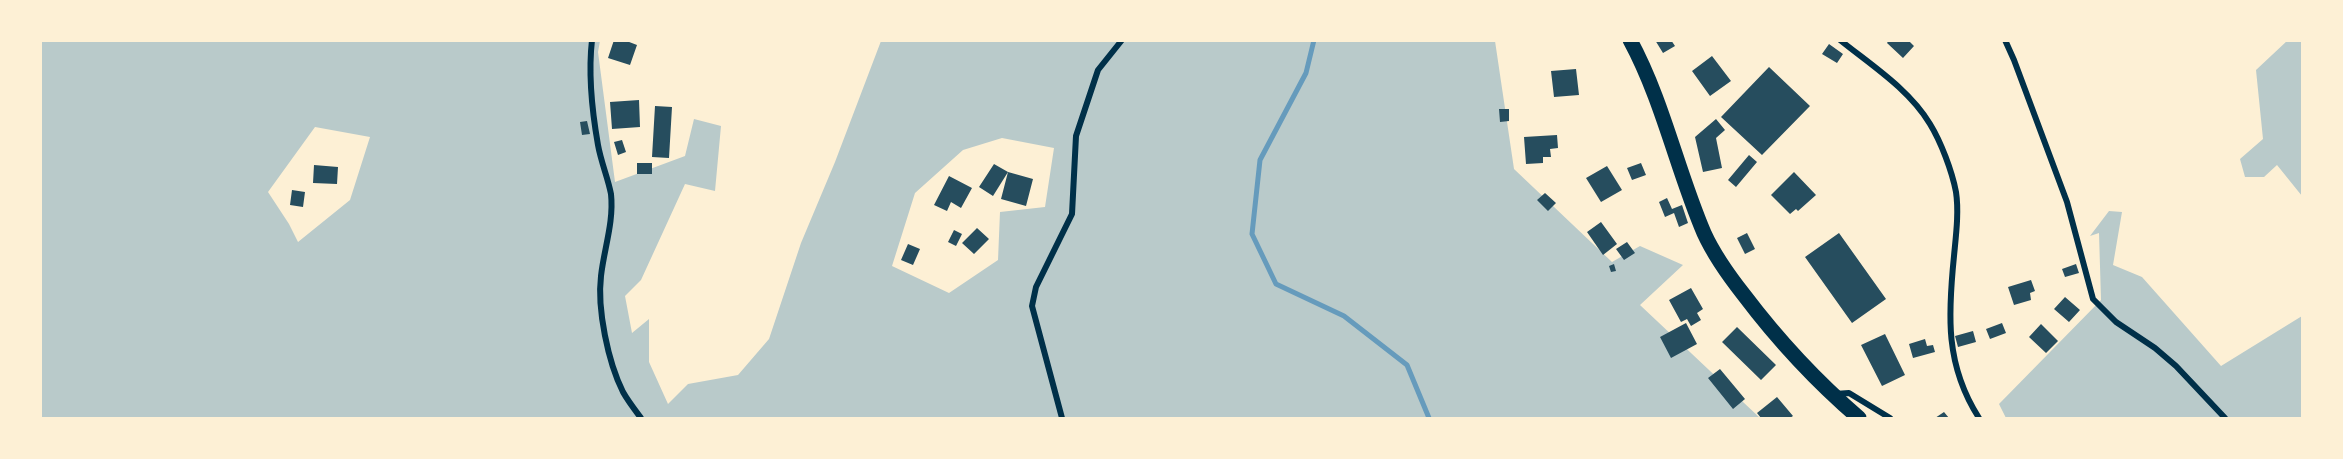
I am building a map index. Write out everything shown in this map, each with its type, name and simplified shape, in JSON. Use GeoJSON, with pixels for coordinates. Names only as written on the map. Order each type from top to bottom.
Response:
{"type":"FeatureCollection","features":[{"type":"Feature","properties":{"kind":"main road"},"geometry":{"type":"LineString","coordinates":[[1630,40],[1646,73],[1705,235],[1725,269],[1779,340],[1832,395],[1859,418]]}},
{"type":"Feature","properties":{"kind":"street"},"geometry":{"type":"LineString","coordinates":[[592,40],[590,61],[592,97],[598,146],[611,194],[610,221],[601,277],[601,309],[623,392],[641,418]]}},
{"type":"Feature","properties":{"kind":"street"},"geometry":{"type":"LineString","coordinates":[[1062,418],[1032,306],[1036,287],[1072,214],[1076,136],[1098,70],[1122,40]]}},
{"type":"Feature","properties":{"kind":"street"},"geometry":{"type":"LineString","coordinates":[[1840,40],[1910,99],[1929,123],[1940,144],[1956,192],[1950,337],[1955,365],[1962,386],[1978,418]]}},
{"type":"Feature","properties":{"kind":"street"},"geometry":{"type":"LineString","coordinates":[[2005,40],[2067,202],[2093,299],[2116,322],[2155,348],[2176,366],[2225,418]]}},
{"type":"Feature","properties":{"kind":"street"},"geometry":{"type":"LineString","coordinates":[[1832,395],[1840,392],[1849,393],[1890,418]]}},
{"type":"Feature","properties":{"kind":"shaded area"},"geometry":{"type":"Polygon","coordinates":[[[2288,40],[2302,41],[2302,196],[2277,165],[2264,177],[2245,177],[2240,159],[2263,139],[2256,70],[2288,40]]]}},
{"type":"Feature","properties":{"kind":"shaded area"},"geometry":{"type":"Polygon","coordinates":[[[40,41],[600,41],[598,52],[615,182],[685,156],[694,119],[721,126],[715,191],[685,184],[641,280],[625,296],[632,333],[649,319],[649,362],[668,404],[688,384],[738,375],[769,339],[801,243],[881,41],[1495,41],[1514,169],[1612,262],[1640,246],[1683,265],[1640,305],[1760,418],[41,418],[40,41]],[[315,127],[268,192],[298,242],[350,200],[370,137],[315,127]],[[1002,138],[963,150],[915,193],[892,266],[949,293],[998,260],[1000,212],[1045,207],[1054,148],[1002,138]]]}},
{"type":"Feature","properties":{"kind":"shaded area"},"geometry":{"type":"Polygon","coordinates":[[[2109,211],[2122,212],[2113,265],[2142,277],[2221,366],[2302,316],[2302,418],[2006,418],[1999,404],[2101,300],[2099,233],[2090,236],[2109,211]]]}},
{"type":"Feature","properties":{"kind":"building"},"geometry":{"type":"Polygon","coordinates":[[[614,40],[624,40],[637,45],[630,65],[608,58],[614,40]]]}},
{"type":"Feature","properties":{"kind":"building"},"geometry":{"type":"Polygon","coordinates":[[[1655,40],[1671,40],[1675,46],[1663,53],[1655,40]]]}},
{"type":"Feature","properties":{"kind":"building"},"geometry":{"type":"Polygon","coordinates":[[[1889,40],[1908,40],[1914,46],[1903,58],[1887,43],[1889,40]]]}},
{"type":"Feature","properties":{"kind":"building"},"geometry":{"type":"Polygon","coordinates":[[[1829,44],[1843,54],[1837,63],[1822,54],[1829,44]]]}},
{"type":"Feature","properties":{"kind":"building"},"geometry":{"type":"Polygon","coordinates":[[[1712,56],[1731,81],[1710,96],[1692,71],[1712,56]]]}},
{"type":"Feature","properties":{"kind":"building"},"geometry":{"type":"Polygon","coordinates":[[[1769,67],[1810,106],[1762,155],[1721,117],[1769,67]]]}},
{"type":"Feature","properties":{"kind":"building"},"geometry":{"type":"Polygon","coordinates":[[[1576,69],[1579,95],[1554,97],[1551,71],[1576,69]]]}},
{"type":"Feature","properties":{"kind":"building"},"geometry":{"type":"Polygon","coordinates":[[[639,100],[640,127],[612,129],[610,102],[639,100]]]}},
{"type":"Feature","properties":{"kind":"building"},"geometry":{"type":"Polygon","coordinates":[[[655,106],[672,107],[669,158],[652,157],[655,106]]]}},
{"type":"Feature","properties":{"kind":"building"},"geometry":{"type":"Polygon","coordinates":[[[1499,109],[1509,109],[1509,121],[1500,122],[1499,109]]]}},
{"type":"Feature","properties":{"kind":"building"},"geometry":{"type":"Polygon","coordinates":[[[1716,119],[1725,130],[1716,138],[1722,168],[1703,172],[1695,137],[1716,119]]]}},
{"type":"Feature","properties":{"kind":"building"},"geometry":{"type":"Polygon","coordinates":[[[587,121],[590,134],[582,135],[580,122],[587,121]]]}},
{"type":"Feature","properties":{"kind":"building"},"geometry":{"type":"Polygon","coordinates":[[[1557,135],[1558,148],[1550,149],[1551,157],[1543,157],[1543,163],[1526,164],[1524,137],[1557,135]]]}},
{"type":"Feature","properties":{"kind":"building"},"geometry":{"type":"Polygon","coordinates":[[[622,140],[626,152],[618,155],[614,142],[622,140]]]}},
{"type":"Feature","properties":{"kind":"building"},"geometry":{"type":"Polygon","coordinates":[[[1749,155],[1757,162],[1736,187],[1728,180],[1749,155]]]}},
{"type":"Feature","properties":{"kind":"building"},"geometry":{"type":"Polygon","coordinates":[[[637,163],[652,163],[652,174],[637,174],[637,163]]]}},
{"type":"Feature","properties":{"kind":"building"},"geometry":{"type":"Polygon","coordinates":[[[1641,163],[1646,175],[1632,180],[1627,168],[1641,163]]]}},
{"type":"Feature","properties":{"kind":"building"},"geometry":{"type":"Polygon","coordinates":[[[994,164],[1008,172],[993,196],[979,187],[994,164]]]}},
{"type":"Feature","properties":{"kind":"building"},"geometry":{"type":"Polygon","coordinates":[[[314,165],[338,167],[337,184],[313,183],[314,165]]]}},
{"type":"Feature","properties":{"kind":"building"},"geometry":{"type":"Polygon","coordinates":[[[1607,166],[1622,190],[1601,202],[1586,178],[1607,166]]]}},
{"type":"Feature","properties":{"kind":"building"},"geometry":{"type":"Polygon","coordinates":[[[1008,172],[1033,179],[1026,206],[1001,199],[1008,172]]]}},
{"type":"Feature","properties":{"kind":"building"},"geometry":{"type":"Polygon","coordinates":[[[1794,172],[1816,195],[1798,211],[1796,209],[1790,214],[1771,195],[1794,172]]]}},
{"type":"Feature","properties":{"kind":"building"},"geometry":{"type":"Polygon","coordinates":[[[949,176],[972,188],[961,208],[951,202],[947,211],[934,205],[949,176]]]}},
{"type":"Feature","properties":{"kind":"building"},"geometry":{"type":"Polygon","coordinates":[[[292,190],[305,192],[303,207],[290,205],[292,190]]]}},
{"type":"Feature","properties":{"kind":"building"},"geometry":{"type":"Polygon","coordinates":[[[1545,193],[1556,203],[1548,211],[1537,200],[1545,193]]]}},
{"type":"Feature","properties":{"kind":"building"},"geometry":{"type":"Polygon","coordinates":[[[1667,198],[1672,209],[1682,205],[1688,223],[1679,227],[1674,213],[1665,217],[1659,202],[1667,198]]]}},
{"type":"Feature","properties":{"kind":"building"},"geometry":{"type":"Polygon","coordinates":[[[1601,222],[1617,244],[1603,255],[1587,232],[1601,222]]]}},
{"type":"Feature","properties":{"kind":"building"},"geometry":{"type":"Polygon","coordinates":[[[977,228],[989,239],[974,254],[962,243],[977,228]]]}},
{"type":"Feature","properties":{"kind":"building"},"geometry":{"type":"Polygon","coordinates":[[[954,230],[962,234],[956,246],[948,242],[954,230]]]}},
{"type":"Feature","properties":{"kind":"building"},"geometry":{"type":"Polygon","coordinates":[[[1747,233],[1755,249],[1745,254],[1737,238],[1747,233]]]}},
{"type":"Feature","properties":{"kind":"building"},"geometry":{"type":"Polygon","coordinates":[[[1839,233],[1886,299],[1852,323],[1805,257],[1839,233]]]}},
{"type":"Feature","properties":{"kind":"building"},"geometry":{"type":"Polygon","coordinates":[[[1627,242],[1635,253],[1624,260],[1616,249],[1627,242]]]}},
{"type":"Feature","properties":{"kind":"building"},"geometry":{"type":"Polygon","coordinates":[[[908,244],[920,249],[913,265],[901,260],[908,244]]]}},
{"type":"Feature","properties":{"kind":"building"},"geometry":{"type":"Polygon","coordinates":[[[1614,264],[1616,271],[1611,272],[1609,266],[1614,264]]]}},
{"type":"Feature","properties":{"kind":"building"},"geometry":{"type":"Polygon","coordinates":[[[2076,264],[2079,273],[2065,277],[2062,269],[2076,264]]]}},
{"type":"Feature","properties":{"kind":"building"},"geometry":{"type":"Polygon","coordinates":[[[2031,280],[2035,291],[2030,293],[2031,300],[2014,305],[2008,287],[2031,280]]]}},
{"type":"Feature","properties":{"kind":"building"},"geometry":{"type":"Polygon","coordinates":[[[1691,288],[1703,309],[1697,313],[1701,320],[1691,326],[1687,319],[1681,322],[1669,300],[1691,288]]]}},
{"type":"Feature","properties":{"kind":"building"},"geometry":{"type":"Polygon","coordinates":[[[2065,297],[2080,310],[2069,322],[2054,309],[2065,297]]]}},
{"type":"Feature","properties":{"kind":"building"},"geometry":{"type":"Polygon","coordinates":[[[1686,323],[1697,344],[1671,358],[1660,337],[1686,323]]]}},
{"type":"Feature","properties":{"kind":"building"},"geometry":{"type":"Polygon","coordinates":[[[2002,323],[2006,333],[1990,339],[1986,329],[2002,323]]]}},
{"type":"Feature","properties":{"kind":"building"},"geometry":{"type":"Polygon","coordinates":[[[2041,324],[2058,341],[2046,353],[2029,337],[2041,324]]]}},
{"type":"Feature","properties":{"kind":"building"},"geometry":{"type":"Polygon","coordinates":[[[1737,327],[1776,365],[1761,380],[1722,342],[1737,327]]]}},
{"type":"Feature","properties":{"kind":"building"},"geometry":{"type":"Polygon","coordinates":[[[1973,331],[1976,342],[1958,347],[1955,336],[1973,331]]]}},
{"type":"Feature","properties":{"kind":"building"},"geometry":{"type":"Polygon","coordinates":[[[1885,334],[1905,375],[1882,386],[1861,345],[1885,334]]]}},
{"type":"Feature","properties":{"kind":"building"},"geometry":{"type":"Polygon","coordinates":[[[1925,339],[1927,346],[1933,345],[1935,352],[1913,358],[1909,344],[1925,339]]]}},
{"type":"Feature","properties":{"kind":"building"},"geometry":{"type":"Polygon","coordinates":[[[1720,369],[1745,399],[1733,409],[1708,378],[1720,369]]]}},
{"type":"Feature","properties":{"kind":"building"},"geometry":{"type":"Polygon","coordinates":[[[1777,397],[1793,416],[1790,418],[1761,418],[1757,413],[1777,397]]]}},
{"type":"Feature","properties":{"kind":"building"},"geometry":{"type":"Polygon","coordinates":[[[1944,412],[1949,418],[1935,418],[1944,412]]]}},
{"type":"Feature","properties":{"kind":"waterway"},"geometry":{"type":"LineString","coordinates":[[1314,40],[1306,73],[1260,160],[1252,234],[1276,284],[1344,316],[1407,365],[1429,418]]}}]}
